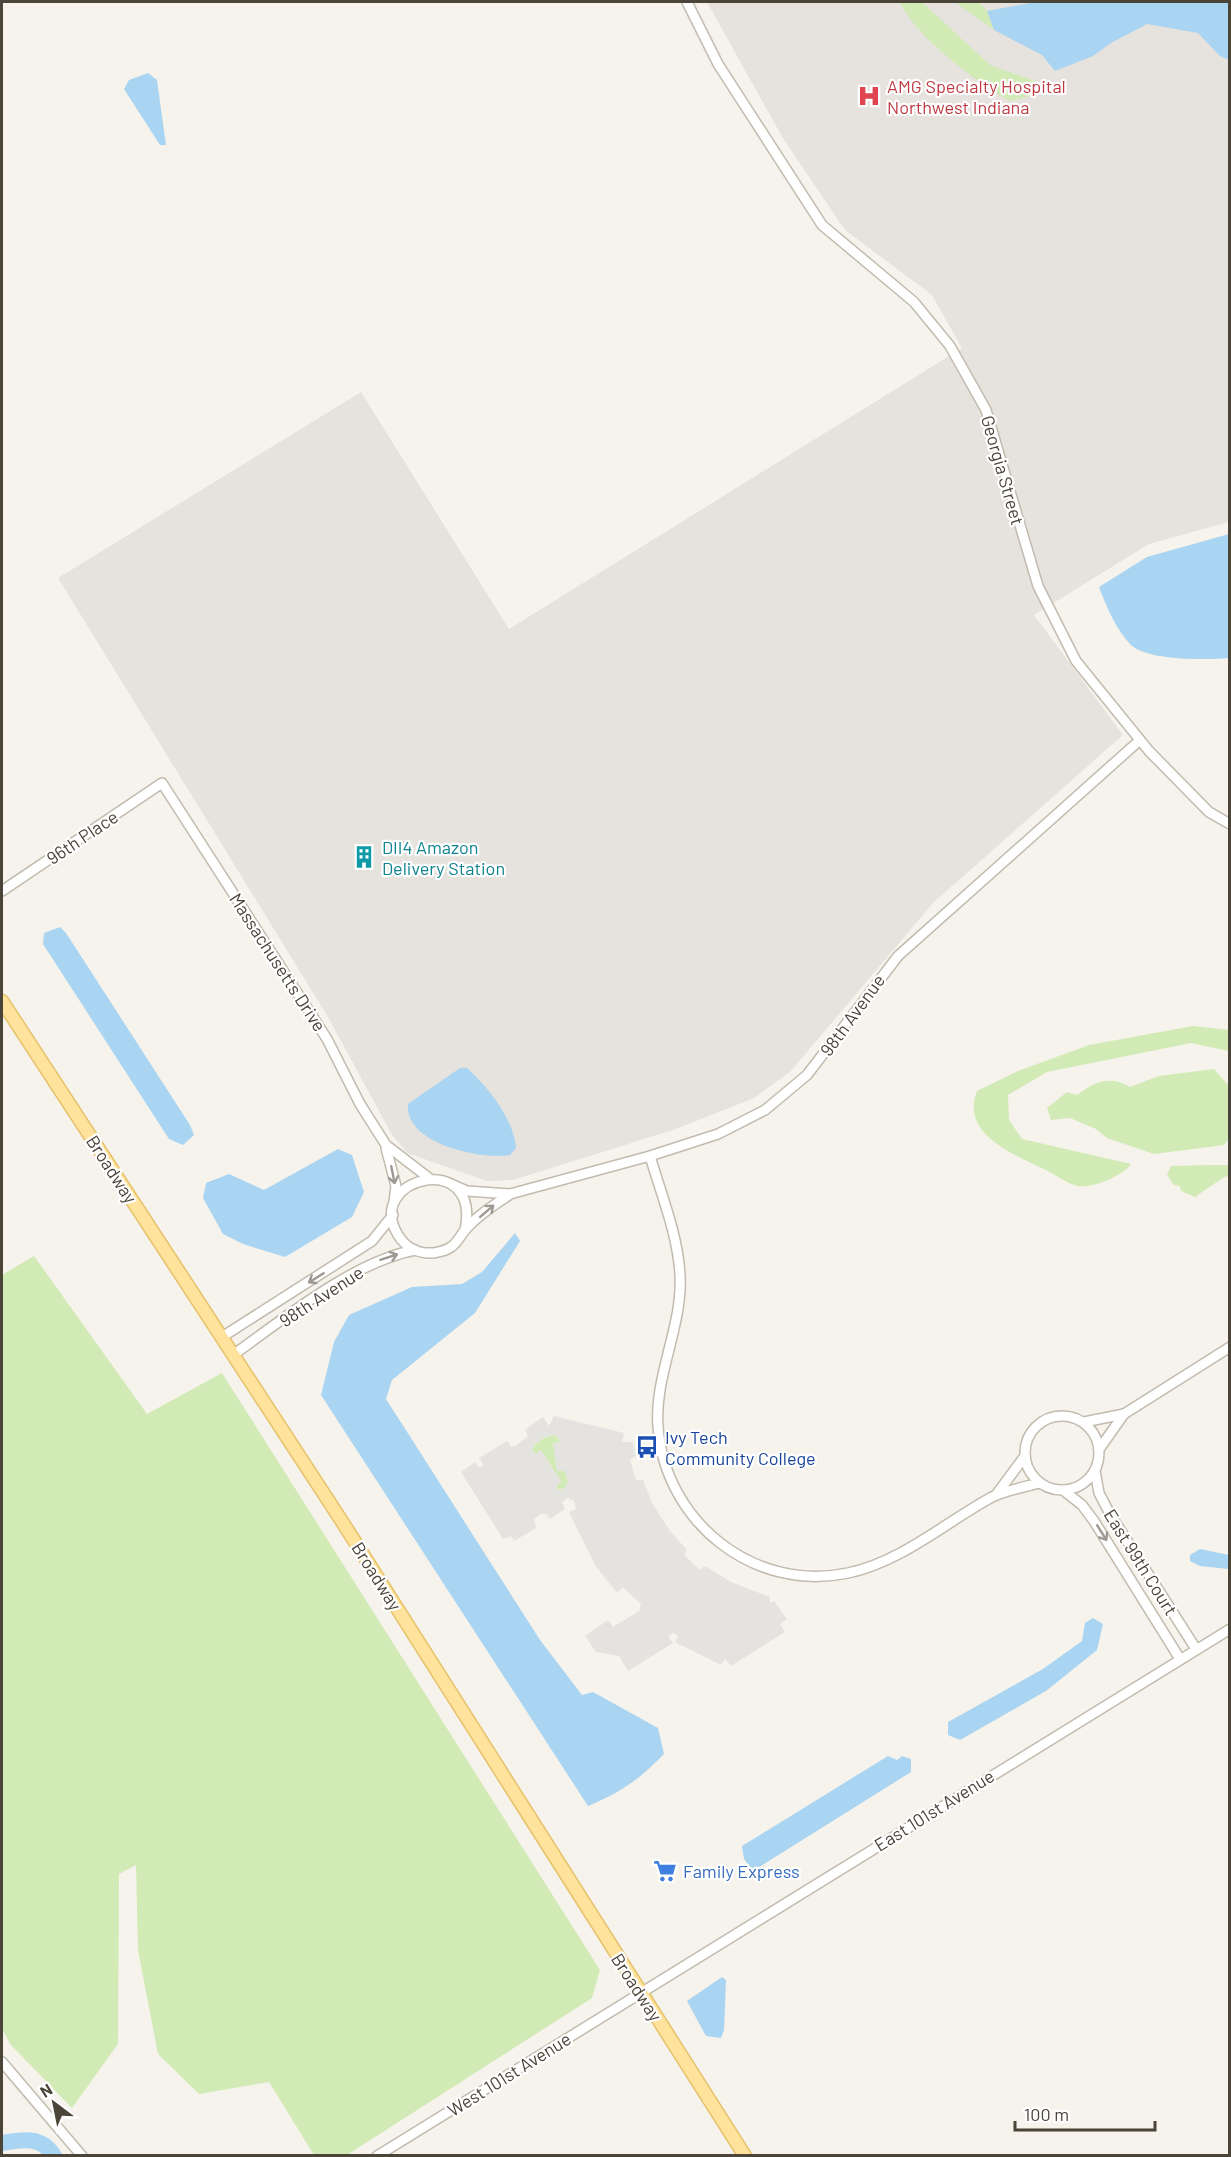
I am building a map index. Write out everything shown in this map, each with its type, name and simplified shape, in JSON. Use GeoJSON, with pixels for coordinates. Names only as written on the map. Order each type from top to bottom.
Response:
{"type":"FeatureCollection","features":[{"type":"Feature","properties":{"kind":"main road","name":"Broadway"},"geometry":{"type":"LineString","coordinates":[[2,1001],[233,1354],[745,2156]]}},
{"type":"Feature","properties":{"kind":"street","name":"Georgia Street"},"geometry":{"type":"LineString","coordinates":[[687,2],[718,64],[822,225],[914,302],[950,346],[986,410],[1038,586],[1076,662],[1140,740],[1209,812],[1230,824]]}},
{"type":"Feature","properties":{"kind":"street","name":"98th Avenue"},"geometry":{"type":"LineString","coordinates":[[233,1354],[304,1305],[376,1261],[415,1250],[439,1252],[450,1248],[465,1230],[492,1206],[510,1194],[650,1156],[743,1123],[784,1096],[807,1075],[898,956],[1140,740]]}},
{"type":"Feature","properties":{"kind":"street","name":"96th Place"},"geometry":{"type":"LineString","coordinates":[[2,891],[162,783]]}},
{"type":"Feature","properties":{"kind":"street","name":"Massachusetts Drive"},"geometry":{"type":"LineString","coordinates":[[162,783],[327,1040],[360,1104],[386,1145]]}},
{"type":"Feature","properties":{"kind":"street"},"geometry":{"type":"LineString","coordinates":[[386,1145],[429,1178]]}},
{"type":"Feature","properties":{"kind":"street"},"geometry":{"type":"LineString","coordinates":[[386,1145],[396,1186],[393,1215],[399,1236],[415,1250]]}},
{"type":"Feature","properties":{"kind":"street"},"geometry":{"type":"LineString","coordinates":[[650,1156],[677,1250],[680,1276],[671,1344],[664,1367],[658,1425],[670,1481],[690,1512],[711,1538],[745,1560],[783,1574],[817,1577],[849,1573],[882,1562],[994,1497],[1040,1483],[1064,1490],[1076,1488],[1087,1481],[1095,1471],[1100,1448],[1124,1414]]}},
{"type":"Feature","properties":{"kind":"street","name":"98th Avenue"},"geometry":{"type":"LineString","coordinates":[[429,1178],[466,1191],[510,1194]]}},
{"type":"Feature","properties":{"kind":"street"},"geometry":{"type":"LineString","coordinates":[[394,1205],[408,1186],[429,1178]]}},
{"type":"Feature","properties":{"kind":"street"},"geometry":{"type":"LineString","coordinates":[[451,1184],[466,1204],[468,1217],[465,1230]]}},
{"type":"Feature","properties":{"kind":"street","name":"98th Avenue"},"geometry":{"type":"LineString","coordinates":[[222,1337],[372,1241],[393,1215]]}},
{"type":"Feature","properties":{"kind":"street"},"geometry":{"type":"LineString","coordinates":[[1084,1422],[1124,1414],[1230,1347]]}},
{"type":"Feature","properties":{"kind":"street"},"geometry":{"type":"LineString","coordinates":[[1040,1483],[1030,1471],[1025,1456],[1026,1442],[1033,1430],[1044,1420],[1057,1416],[1071,1416],[1084,1422],[1097,1438],[1100,1448]]}},
{"type":"Feature","properties":{"kind":"street"},"geometry":{"type":"LineString","coordinates":[[994,1497],[1025,1456]]}},
{"type":"Feature","properties":{"kind":"street","name":"East 99th Court"},"geometry":{"type":"LineString","coordinates":[[1095,1471],[1100,1493],[1110,1514],[1196,1650]]}},
{"type":"Feature","properties":{"kind":"street","name":"East 99th Court"},"geometry":{"type":"LineString","coordinates":[[1064,1490],[1083,1505],[1094,1521],[1180,1659]]}},
{"type":"Feature","properties":{"kind":"street","name":"East 101st Avenue"},"geometry":{"type":"LineString","coordinates":[[640,1993],[1230,1629]]}},
{"type":"Feature","properties":{"kind":"street","name":"West 101st Avenue"},"geometry":{"type":"LineString","coordinates":[[377,2156],[640,1993]]}},
{"type":"Feature","properties":{"kind":"street"},"geometry":{"type":"LineString","coordinates":[[2,2062],[82,2156]]}},
{"type":"Feature","properties":{"kind":"shaded area"},"geometry":{"type":"Polygon","coordinates":[[[707,2],[1229,2],[1229,522],[1149,544],[1034,615],[1123,735],[933,903],[791,1071],[754,1098],[676,1129],[513,1180],[487,1181],[407,1153],[391,1133],[328,1017],[58,578],[361,392],[509,629],[962,348],[932,295],[845,230],[784,140],[707,2]]]}},
{"type":"Feature","properties":{"kind":"shaded area"},"geometry":{"type":"Polygon","coordinates":[[[554,1416],[624,1433],[622,1442],[633,1442],[636,1456],[630,1460],[636,1480],[643,1480],[652,1503],[670,1531],[687,1550],[684,1555],[700,1570],[705,1566],[731,1582],[770,1597],[770,1603],[774,1601],[787,1619],[780,1624],[785,1632],[731,1666],[725,1659],[721,1665],[675,1642],[678,1636],[674,1633],[668,1636],[673,1643],[628,1671],[619,1656],[596,1652],[585,1636],[608,1620],[613,1627],[639,1611],[641,1604],[623,1587],[617,1593],[595,1565],[569,1512],[576,1509],[574,1501],[568,1498],[562,1502],[565,1509],[550,1519],[546,1514],[541,1514],[534,1519],[536,1528],[514,1541],[511,1536],[503,1539],[461,1472],[475,1462],[479,1468],[484,1465],[479,1458],[507,1441],[511,1446],[515,1446],[528,1436],[525,1430],[543,1417],[549,1426],[554,1416]],[[555,1435],[547,1436],[534,1445],[532,1450],[536,1454],[541,1450],[561,1481],[556,1487],[558,1490],[565,1488],[568,1482],[565,1471],[557,1471],[553,1444],[561,1441],[555,1435]]]}},
{"type":"Feature","properties":{"kind":"green space"},"geometry":{"type":"Polygon","coordinates":[[[900,2],[922,2],[990,65],[1035,81],[1037,89],[1030,96],[1010,101],[996,93],[933,44],[900,2]]]}},
{"type":"Feature","properties":{"kind":"green space"},"geometry":{"type":"Polygon","coordinates":[[[955,2],[979,2],[987,11],[994,30],[955,2]]]}},
{"type":"Feature","properties":{"kind":"green space"},"geometry":{"type":"Polygon","coordinates":[[[1193,1026],[1229,1030],[1229,1051],[1191,1043],[1047,1072],[1008,1095],[1009,1120],[1022,1139],[1131,1164],[1127,1169],[1106,1181],[1090,1186],[1077,1186],[1069,1183],[1005,1149],[983,1131],[976,1119],[974,1106],[977,1091],[1018,1071],[1089,1045],[1193,1026]]]}},
{"type":"Feature","properties":{"kind":"green space"},"geometry":{"type":"Polygon","coordinates":[[[1214,1069],[1229,1086],[1229,1139],[1224,1145],[1154,1154],[1107,1138],[1096,1129],[1070,1118],[1051,1120],[1047,1108],[1067,1092],[1077,1095],[1102,1082],[1116,1081],[1130,1087],[1159,1076],[1214,1069]]]}},
{"type":"Feature","properties":{"kind":"green space"},"geometry":{"type":"Polygon","coordinates":[[[1228,1165],[1229,1176],[1195,1197],[1181,1191],[1180,1186],[1174,1185],[1167,1175],[1171,1166],[1228,1165]]]}},
{"type":"Feature","properties":{"kind":"green space"},"geometry":{"type":"Polygon","coordinates":[[[34,1256],[147,1414],[222,1373],[600,1970],[592,1998],[347,2155],[314,2155],[269,2082],[199,2094],[158,2054],[138,1950],[136,1865],[119,1874],[118,2044],[72,2108],[10,2044],[2,2028],[2,1275],[34,1256]]]}},
{"type":"Feature","properties":{"kind":"green space"},"geometry":{"type":"Polygon","coordinates":[[[555,1435],[561,1441],[553,1444],[558,1471],[565,1471],[568,1482],[565,1488],[558,1490],[541,1451],[536,1454],[532,1450],[541,1440],[555,1435]]]}},
{"type":"Feature","properties":{"kind":"water"},"geometry":{"type":"Polygon","coordinates":[[[1036,2],[1229,2],[1229,60],[1220,56],[1198,33],[1147,24],[1111,43],[1093,56],[1055,71],[1042,55],[994,30],[987,11],[1036,2]]]}},
{"type":"Feature","properties":{"kind":"water"},"geometry":{"type":"Polygon","coordinates":[[[148,73],[157,80],[166,145],[160,145],[124,89],[129,80],[148,73]]]}},
{"type":"Feature","properties":{"kind":"water"},"geometry":{"type":"Polygon","coordinates":[[[1229,534],[1229,658],[1177,658],[1149,654],[1130,644],[1116,624],[1099,587],[1147,557],[1229,534]]]}},
{"type":"Feature","properties":{"kind":"water"},"geometry":{"type":"Polygon","coordinates":[[[60,927],[190,1125],[194,1135],[183,1145],[169,1139],[43,944],[44,933],[60,927]]]}},
{"type":"Feature","properties":{"kind":"water"},"geometry":{"type":"Polygon","coordinates":[[[460,1068],[467,1068],[475,1075],[505,1115],[516,1148],[510,1155],[480,1155],[446,1146],[430,1139],[410,1118],[408,1104],[460,1068]]]}},
{"type":"Feature","properties":{"kind":"water"},"geometry":{"type":"Polygon","coordinates":[[[338,1149],[352,1155],[364,1192],[352,1217],[285,1257],[243,1244],[223,1234],[203,1198],[206,1183],[229,1174],[264,1190],[338,1149]]]}},
{"type":"Feature","properties":{"kind":"water"},"geometry":{"type":"Polygon","coordinates":[[[515,1233],[520,1241],[475,1313],[392,1380],[386,1399],[540,1640],[582,1695],[593,1692],[658,1728],[664,1754],[629,1784],[588,1806],[321,1395],[334,1342],[349,1315],[412,1287],[462,1284],[482,1272],[515,1233]]]}},
{"type":"Feature","properties":{"kind":"water"},"geometry":{"type":"Polygon","coordinates":[[[1200,1549],[1229,1555],[1229,1569],[1200,1566],[1190,1561],[1190,1555],[1200,1549]]]}},
{"type":"Feature","properties":{"kind":"water"},"geometry":{"type":"Polygon","coordinates":[[[1093,1618],[1103,1624],[1097,1650],[1046,1691],[960,1740],[948,1735],[948,1722],[1043,1669],[1082,1641],[1085,1623],[1093,1618]]]}},
{"type":"Feature","properties":{"kind":"water"},"geometry":{"type":"Polygon","coordinates":[[[888,1756],[897,1760],[902,1756],[911,1759],[911,1772],[753,1871],[744,1859],[742,1846],[888,1756]]]}},
{"type":"Feature","properties":{"kind":"water"},"geometry":{"type":"Polygon","coordinates":[[[722,1977],[726,1980],[724,2030],[721,2038],[706,2036],[687,2001],[722,1977]]]}},
{"type":"Feature","properties":{"kind":"waterway"},"geometry":{"type":"LineString","coordinates":[[2,2143],[24,2140],[38,2142],[54,2156]]}},
{"type":"Feature","properties":{"kind":"place","name":"AMG Specialty Hospital Northwest Indiana"},"geometry":{"type":"Point","coordinates":[869,96]}},
{"type":"Feature","properties":{"kind":"place","name":"DII4 Amazon Delivery Station"},"geometry":{"type":"Point","coordinates":[364,857]}},
{"type":"Feature","properties":{"kind":"place","name":"Ivy Tech Community College"},"geometry":{"type":"Point","coordinates":[647,1447]}},
{"type":"Feature","properties":{"kind":"place","name":"Family Express"},"geometry":{"type":"Point","coordinates":[665,1871]}}]}
